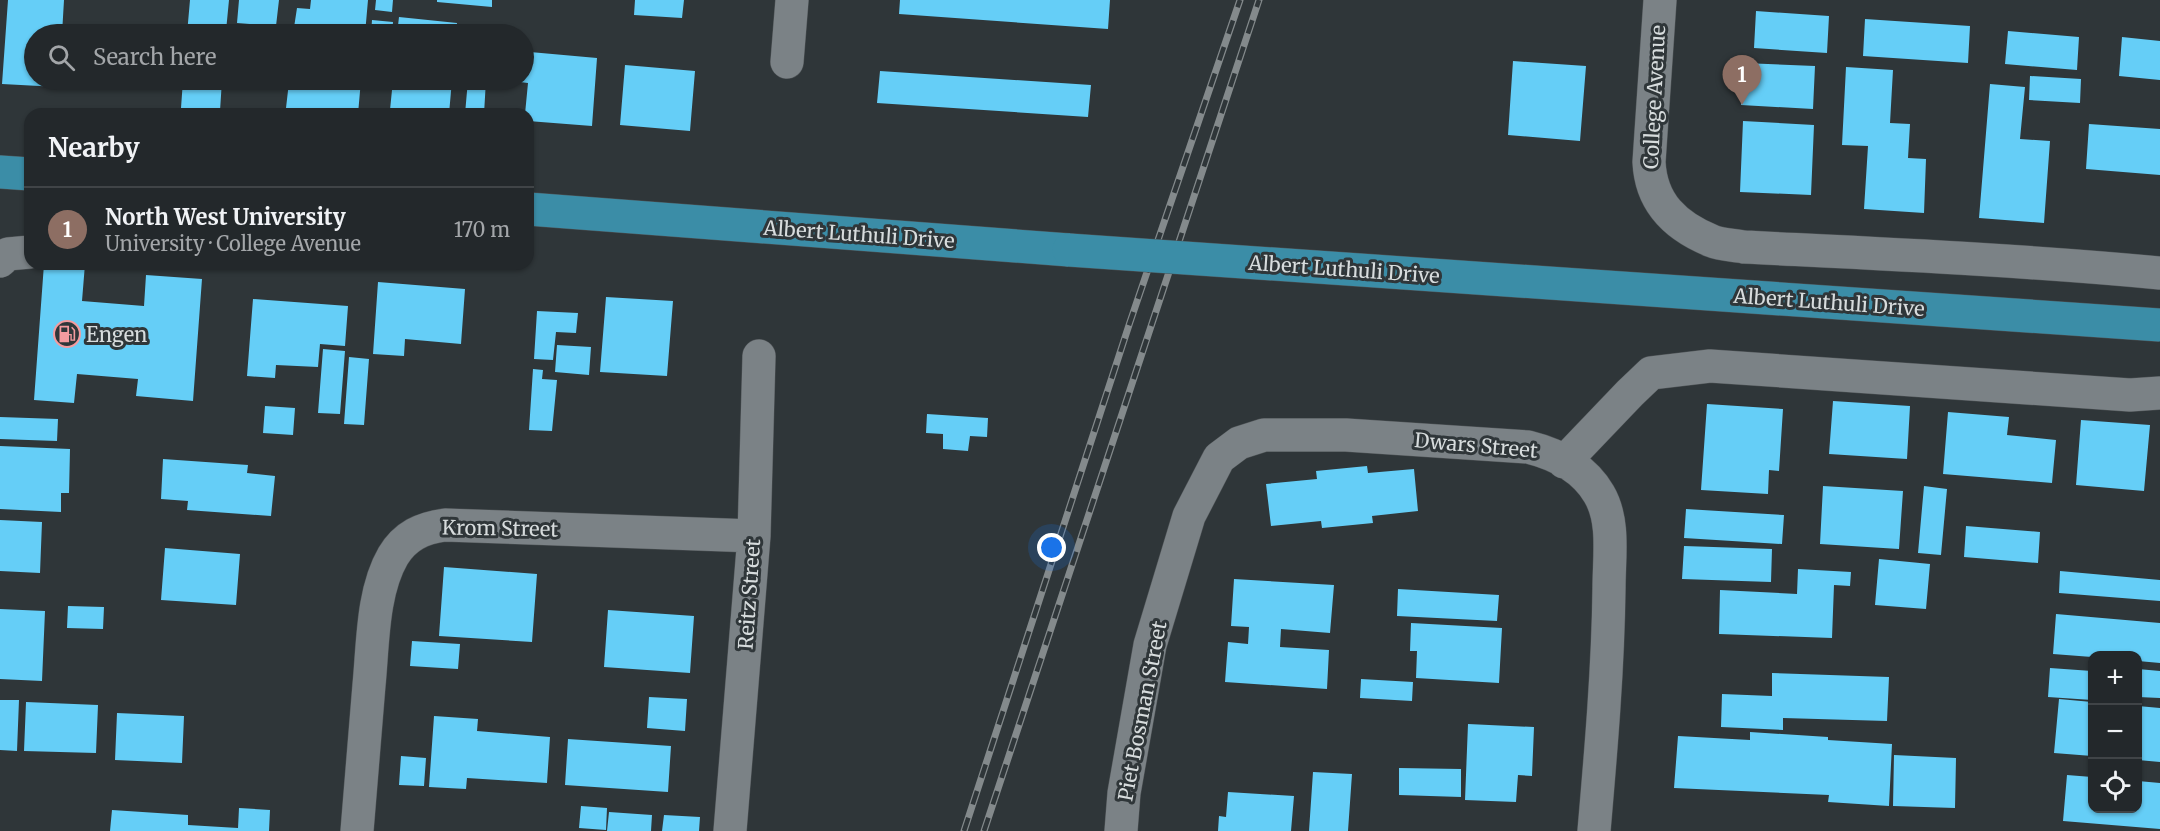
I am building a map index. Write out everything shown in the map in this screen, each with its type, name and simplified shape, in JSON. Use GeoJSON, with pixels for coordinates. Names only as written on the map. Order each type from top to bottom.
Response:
{"type":"FeatureCollection","features":[{"type":"Feature","properties":{"kind":"main road"},"geometry":{"type":"LineString","coordinates":[[0,172],[24,174]]}},
{"type":"Feature","properties":{"kind":"main road","name":"Albert Luthuli Drive"},"geometry":{"type":"LineString","coordinates":[[534,209],[1069,250],[2160,325]]}},
{"type":"Feature","properties":{"kind":"street"},"geometry":{"type":"LineString","coordinates":[[787,62],[792,0]]}},
{"type":"Feature","properties":{"kind":"street","name":"College Avenue"},"geometry":{"type":"LineString","coordinates":[[1660,0],[1648,162],[1653,189],[1667,212],[1687,228],[1713,242],[1744,246],[1965,258],[2160,273]]}},
{"type":"Feature","properties":{"kind":"street"},"geometry":{"type":"LineString","coordinates":[[0,261],[8,254],[24,253]]}},
{"type":"Feature","properties":{"kind":"street","name":"Reitz Street"},"geometry":{"type":"LineString","coordinates":[[730,831],[754,536],[759,357]]}},
{"type":"Feature","properties":{"kind":"street"},"geometry":{"type":"LineString","coordinates":[[1564,462],[1651,373],[1710,366],[2130,395],[2160,393]]}},
{"type":"Feature","properties":{"kind":"street","name":"Dwars Street"},"geometry":{"type":"LineString","coordinates":[[1220,458],[1239,443],[1264,435],[1346,435],[1528,447],[1549,452],[1579,470],[1599,493],[1610,521],[1608,662],[1594,831]]}},
{"type":"Feature","properties":{"kind":"street","name":"Piet Bosman Street"},"geometry":{"type":"LineString","coordinates":[[1121,831],[1124,793],[1150,645],[1190,516],[1220,458]]}},
{"type":"Feature","properties":{"kind":"street","name":"Krom Street"},"geometry":{"type":"LineString","coordinates":[[357,831],[374,630],[381,579],[393,555],[408,537],[424,528],[445,525],[754,536]]}},
{"type":"Feature","properties":{"kind":"building"},"geometry":{"type":"Polygon","coordinates":[[[8,0],[64,0],[63,24],[24,24],[24,85],[2,84],[8,0]]]}},
{"type":"Feature","properties":{"kind":"building"},"geometry":{"type":"Polygon","coordinates":[[[190,0],[229,0],[227,24],[188,24],[190,0]]]}},
{"type":"Feature","properties":{"kind":"building"},"geometry":{"type":"Polygon","coordinates":[[[239,0],[279,0],[276,24],[237,23],[239,0]]]}},
{"type":"Feature","properties":{"kind":"building"},"geometry":{"type":"Polygon","coordinates":[[[311,0],[368,0],[366,24],[295,24],[297,8],[310,9],[311,0]]]}},
{"type":"Feature","properties":{"kind":"building"},"geometry":{"type":"Polygon","coordinates":[[[376,0],[393,0],[392,12],[375,10],[376,0]]]}},
{"type":"Feature","properties":{"kind":"building"},"geometry":{"type":"Polygon","coordinates":[[[437,0],[492,0],[492,7],[437,2],[437,0]]]}},
{"type":"Feature","properties":{"kind":"building"},"geometry":{"type":"Polygon","coordinates":[[[635,0],[684,0],[682,18],[634,15],[635,0]]]}},
{"type":"Feature","properties":{"kind":"building"},"geometry":{"type":"Polygon","coordinates":[[[900,0],[1110,0],[1108,29],[899,14],[900,0]]]}},
{"type":"Feature","properties":{"kind":"building"},"geometry":{"type":"Polygon","coordinates":[[[1756,11],[1829,16],[1827,53],[1754,48],[1756,11]]]}},
{"type":"Feature","properties":{"kind":"building"},"geometry":{"type":"Polygon","coordinates":[[[399,17],[457,23],[457,24],[398,24],[399,17]]]}},
{"type":"Feature","properties":{"kind":"building"},"geometry":{"type":"Polygon","coordinates":[[[1865,19],[1970,26],[1968,63],[1863,56],[1865,19]]]}},
{"type":"Feature","properties":{"kind":"building"},"geometry":{"type":"Polygon","coordinates":[[[372,20],[393,22],[393,24],[372,24],[372,20]]]}},
{"type":"Feature","properties":{"kind":"building"},"geometry":{"type":"Polygon","coordinates":[[[2008,31],[2079,37],[2077,70],[2005,64],[2008,31]]]}},
{"type":"Feature","properties":{"kind":"building"},"geometry":{"type":"Polygon","coordinates":[[[2122,37],[2160,41],[2160,80],[2119,76],[2122,37]]]}},
{"type":"Feature","properties":{"kind":"building"},"geometry":{"type":"Polygon","coordinates":[[[534,52],[597,58],[592,126],[534,121],[534,108],[526,108],[527,90],[534,90],[534,52]]]}},
{"type":"Feature","properties":{"kind":"building"},"geometry":{"type":"Polygon","coordinates":[[[1513,61],[1586,66],[1580,141],[1508,135],[1513,61]]]}},
{"type":"Feature","properties":{"kind":"building"},"geometry":{"type":"Polygon","coordinates":[[[1743,63],[1815,66],[1813,109],[1741,105],[1743,63]]]}},
{"type":"Feature","properties":{"kind":"building"},"geometry":{"type":"Polygon","coordinates":[[[625,65],[695,71],[690,131],[620,125],[625,65]]]}},
{"type":"Feature","properties":{"kind":"building"},"geometry":{"type":"Polygon","coordinates":[[[1846,67],[1893,70],[1890,123],[1910,124],[1908,158],[1926,159],[1924,213],[1864,209],[1868,146],[1842,145],[1846,67]]]}},
{"type":"Feature","properties":{"kind":"building"},"geometry":{"type":"Polygon","coordinates":[[[880,71],[1091,85],[1088,117],[877,103],[880,71]]]}},
{"type":"Feature","properties":{"kind":"building"},"geometry":{"type":"Polygon","coordinates":[[[2030,76],[2081,79],[2080,103],[2029,100],[2030,76]]]}},
{"type":"Feature","properties":{"kind":"building"},"geometry":{"type":"Polygon","coordinates":[[[1990,84],[2025,87],[2020,139],[2050,141],[2044,223],[1979,218],[1990,84]]]}},
{"type":"Feature","properties":{"kind":"building"},"geometry":{"type":"Polygon","coordinates":[[[182,90],[221,90],[220,108],[181,108],[182,90]]]}},
{"type":"Feature","properties":{"kind":"building"},"geometry":{"type":"Polygon","coordinates":[[[288,90],[360,90],[359,108],[286,108],[288,90]]]}},
{"type":"Feature","properties":{"kind":"building"},"geometry":{"type":"Polygon","coordinates":[[[392,90],[451,90],[450,108],[390,108],[392,90]]]}},
{"type":"Feature","properties":{"kind":"building"},"geometry":{"type":"Polygon","coordinates":[[[467,90],[485,90],[484,108],[466,108],[467,90]]]}},
{"type":"Feature","properties":{"kind":"building"},"geometry":{"type":"Polygon","coordinates":[[[1743,121],[1814,125],[1811,195],[1740,192],[1743,121]]]}},
{"type":"Feature","properties":{"kind":"building"},"geometry":{"type":"Polygon","coordinates":[[[2089,124],[2160,129],[2160,175],[2086,169],[2089,124]]]}},
{"type":"Feature","properties":{"kind":"building"},"geometry":{"type":"Polygon","coordinates":[[[44,270],[85,270],[82,301],[144,306],[146,275],[202,279],[193,401],[136,396],[138,379],[77,374],[74,403],[34,400],[44,270]]]}},
{"type":"Feature","properties":{"kind":"building"},"geometry":{"type":"Polygon","coordinates":[[[378,282],[465,289],[461,344],[405,339],[404,356],[373,354],[378,282]]]}},
{"type":"Feature","properties":{"kind":"building"},"geometry":{"type":"Polygon","coordinates":[[[606,297],[673,301],[667,376],[600,372],[606,297]]]}},
{"type":"Feature","properties":{"kind":"building"},"geometry":{"type":"Polygon","coordinates":[[[253,299],[348,306],[345,346],[320,344],[318,367],[276,365],[275,378],[247,376],[253,299]]]}},
{"type":"Feature","properties":{"kind":"building"},"geometry":{"type":"Polygon","coordinates":[[[537,311],[578,313],[576,333],[556,332],[553,360],[534,359],[537,311]]]}},
{"type":"Feature","properties":{"kind":"building"},"geometry":{"type":"Polygon","coordinates":[[[557,345],[591,347],[589,375],[555,372],[557,345]]]}},
{"type":"Feature","properties":{"kind":"building"},"geometry":{"type":"Polygon","coordinates":[[[323,349],[345,351],[340,414],[318,413],[323,349]]]}},
{"type":"Feature","properties":{"kind":"building"},"geometry":{"type":"Polygon","coordinates":[[[349,357],[369,359],[364,425],[344,424],[349,357]]]}},
{"type":"Feature","properties":{"kind":"building"},"geometry":{"type":"Polygon","coordinates":[[[533,369],[543,370],[542,379],[557,380],[552,431],[529,430],[533,369]]]}},
{"type":"Feature","properties":{"kind":"building"},"geometry":{"type":"Polygon","coordinates":[[[1833,401],[1910,406],[1907,459],[1829,454],[1833,401]]]}},
{"type":"Feature","properties":{"kind":"building"},"geometry":{"type":"Polygon","coordinates":[[[1707,404],[1783,409],[1779,471],[1769,470],[1768,494],[1701,490],[1707,404]]]}},
{"type":"Feature","properties":{"kind":"building"},"geometry":{"type":"Polygon","coordinates":[[[265,406],[295,408],[293,435],[263,433],[265,406]]]}},
{"type":"Feature","properties":{"kind":"building"},"geometry":{"type":"Polygon","coordinates":[[[1948,412],[2009,417],[2007,435],[2056,440],[2052,483],[1943,474],[1948,412]]]}},
{"type":"Feature","properties":{"kind":"building"},"geometry":{"type":"Polygon","coordinates":[[[927,414],[988,418],[987,437],[970,436],[968,451],[943,449],[943,434],[926,433],[927,414]]]}},
{"type":"Feature","properties":{"kind":"building"},"geometry":{"type":"Polygon","coordinates":[[[0,417],[58,419],[57,441],[0,439],[0,417]]]}},
{"type":"Feature","properties":{"kind":"building"},"geometry":{"type":"Polygon","coordinates":[[[2081,420],[2150,425],[2144,491],[2076,485],[2081,420]]]}},
{"type":"Feature","properties":{"kind":"building"},"geometry":{"type":"Polygon","coordinates":[[[0,446],[70,449],[69,493],[61,493],[61,512],[0,509],[0,446]]]}},
{"type":"Feature","properties":{"kind":"building"},"geometry":{"type":"Polygon","coordinates":[[[163,459],[248,465],[247,473],[275,476],[271,516],[187,510],[188,501],[161,499],[163,459]]]}},
{"type":"Feature","properties":{"kind":"building"},"geometry":{"type":"Polygon","coordinates":[[[1367,466],[1368,473],[1414,469],[1418,511],[1372,516],[1373,523],[1322,528],[1321,521],[1271,526],[1266,484],[1317,479],[1316,471],[1367,466]]]}},
{"type":"Feature","properties":{"kind":"building"},"geometry":{"type":"Polygon","coordinates":[[[1823,486],[1903,491],[1899,549],[1820,544],[1823,486]]]}},
{"type":"Feature","properties":{"kind":"building"},"geometry":{"type":"Polygon","coordinates":[[[1924,486],[1947,489],[1941,555],[1918,553],[1924,486]]]}},
{"type":"Feature","properties":{"kind":"building"},"geometry":{"type":"Polygon","coordinates":[[[1686,509],[1784,515],[1782,544],[1684,538],[1686,509]]]}},
{"type":"Feature","properties":{"kind":"building"},"geometry":{"type":"Polygon","coordinates":[[[0,520],[42,522],[40,573],[0,571],[0,520]]]}},
{"type":"Feature","properties":{"kind":"building"},"geometry":{"type":"Polygon","coordinates":[[[1966,526],[2040,532],[2038,563],[1964,557],[1966,526]]]}},
{"type":"Feature","properties":{"kind":"building"},"geometry":{"type":"Polygon","coordinates":[[[1684,546],[1772,549],[1771,582],[1682,579],[1684,546]]]}},
{"type":"Feature","properties":{"kind":"building"},"geometry":{"type":"Polygon","coordinates":[[[165,548],[240,554],[236,605],[161,600],[165,548]]]}},
{"type":"Feature","properties":{"kind":"building"},"geometry":{"type":"Polygon","coordinates":[[[1879,559],[1930,564],[1926,609],[1875,605],[1879,559]]]}},
{"type":"Feature","properties":{"kind":"building"},"geometry":{"type":"Polygon","coordinates":[[[444,567],[537,574],[532,642],[439,636],[444,567]]]}},
{"type":"Feature","properties":{"kind":"building"},"geometry":{"type":"Polygon","coordinates":[[[1798,569],[1851,572],[1850,586],[1834,585],[1832,638],[1719,634],[1720,590],[1797,594],[1798,569]]]}},
{"type":"Feature","properties":{"kind":"building"},"geometry":{"type":"Polygon","coordinates":[[[2060,571],[2160,580],[2160,601],[2059,593],[2060,571]]]}},
{"type":"Feature","properties":{"kind":"building"},"geometry":{"type":"Polygon","coordinates":[[[1234,579],[1334,585],[1330,633],[1281,629],[1280,647],[1329,650],[1327,689],[1225,682],[1228,642],[1248,644],[1249,627],[1231,626],[1234,579]]]}},
{"type":"Feature","properties":{"kind":"building"},"geometry":{"type":"Polygon","coordinates":[[[1398,589],[1499,595],[1497,621],[1397,616],[1398,589]]]}},
{"type":"Feature","properties":{"kind":"building"},"geometry":{"type":"Polygon","coordinates":[[[68,606],[104,607],[103,629],[67,628],[68,606]]]}},
{"type":"Feature","properties":{"kind":"building"},"geometry":{"type":"Polygon","coordinates":[[[0,609],[45,611],[42,681],[0,679],[0,609]]]}},
{"type":"Feature","properties":{"kind":"building"},"geometry":{"type":"Polygon","coordinates":[[[608,610],[694,616],[690,673],[604,667],[608,610]]]}},
{"type":"Feature","properties":{"kind":"building"},"geometry":{"type":"Polygon","coordinates":[[[2056,614],[2160,623],[2160,663],[2142,661],[2142,651],[2088,651],[2088,657],[2053,654],[2056,614]]]}},
{"type":"Feature","properties":{"kind":"building"},"geometry":{"type":"Polygon","coordinates":[[[1411,623],[1502,628],[1499,683],[1416,678],[1417,651],[1410,651],[1411,623]]]}},
{"type":"Feature","properties":{"kind":"building"},"geometry":{"type":"Polygon","coordinates":[[[412,641],[460,644],[458,669],[410,666],[412,641]]]}},
{"type":"Feature","properties":{"kind":"building"},"geometry":{"type":"Polygon","coordinates":[[[2050,668],[2088,671],[2088,700],[2048,697],[2050,668]]]}},
{"type":"Feature","properties":{"kind":"building"},"geometry":{"type":"Polygon","coordinates":[[[2142,669],[2160,671],[2160,698],[2142,697],[2142,669]]]}},
{"type":"Feature","properties":{"kind":"building"},"geometry":{"type":"Polygon","coordinates":[[[1772,673],[1889,677],[1887,721],[1783,718],[1783,730],[1721,727],[1722,694],[1772,696],[1772,673]]]}},
{"type":"Feature","properties":{"kind":"building"},"geometry":{"type":"Polygon","coordinates":[[[1361,679],[1413,682],[1412,701],[1360,698],[1361,679]]]}},
{"type":"Feature","properties":{"kind":"building"},"geometry":{"type":"Polygon","coordinates":[[[649,697],[687,699],[685,731],[647,728],[649,697]]]}},
{"type":"Feature","properties":{"kind":"building"},"geometry":{"type":"Polygon","coordinates":[[[2059,699],[2088,702],[2088,756],[2054,753],[2059,699]]]}},
{"type":"Feature","properties":{"kind":"building"},"geometry":{"type":"Polygon","coordinates":[[[0,700],[19,700],[17,751],[0,750],[0,700]]]}},
{"type":"Feature","properties":{"kind":"building"},"geometry":{"type":"Polygon","coordinates":[[[26,702],[98,705],[96,753],[24,751],[26,702]]]}},
{"type":"Feature","properties":{"kind":"building"},"geometry":{"type":"Polygon","coordinates":[[[2142,706],[2160,708],[2160,762],[2142,760],[2142,706]]]}},
{"type":"Feature","properties":{"kind":"building"},"geometry":{"type":"Polygon","coordinates":[[[117,713],[184,716],[182,763],[115,760],[117,713]]]}},
{"type":"Feature","properties":{"kind":"building"},"geometry":{"type":"Polygon","coordinates":[[[434,716],[478,719],[477,731],[550,737],[547,783],[467,778],[466,789],[429,787],[434,716]]]}},
{"type":"Feature","properties":{"kind":"building"},"geometry":{"type":"Polygon","coordinates":[[[1468,724],[1534,727],[1532,776],[1518,775],[1516,802],[1465,800],[1468,724]]]}},
{"type":"Feature","properties":{"kind":"building"},"geometry":{"type":"Polygon","coordinates":[[[1750,732],[1892,744],[1889,806],[1828,802],[1829,795],[1674,788],[1678,736],[1750,740],[1750,732]]]}},
{"type":"Feature","properties":{"kind":"building"},"geometry":{"type":"Polygon","coordinates":[[[568,739],[671,746],[668,792],[565,785],[568,739]]]}},
{"type":"Feature","properties":{"kind":"building"},"geometry":{"type":"Polygon","coordinates":[[[1894,755],[1956,758],[1955,808],[1893,806],[1894,755]]]}},
{"type":"Feature","properties":{"kind":"building"},"geometry":{"type":"Polygon","coordinates":[[[401,756],[426,758],[424,786],[399,785],[401,756]]]}},
{"type":"Feature","properties":{"kind":"building"},"geometry":{"type":"Polygon","coordinates":[[[1399,768],[1461,769],[1461,797],[1399,795],[1399,768]]]}},
{"type":"Feature","properties":{"kind":"building"},"geometry":{"type":"Polygon","coordinates":[[[1313,772],[1352,774],[1348,831],[1309,831],[1313,772]]]}},
{"type":"Feature","properties":{"kind":"building"},"geometry":{"type":"Polygon","coordinates":[[[2067,775],[2088,777],[2088,813],[2142,813],[2142,781],[2160,783],[2160,829],[2063,821],[2067,775]]]}},
{"type":"Feature","properties":{"kind":"building"},"geometry":{"type":"Polygon","coordinates":[[[1228,792],[1294,796],[1291,831],[1218,831],[1219,816],[1226,817],[1228,792]]]}},
{"type":"Feature","properties":{"kind":"building"},"geometry":{"type":"Polygon","coordinates":[[[581,806],[607,808],[606,830],[579,828],[581,806]]]}},
{"type":"Feature","properties":{"kind":"building"},"geometry":{"type":"Polygon","coordinates":[[[239,808],[270,810],[269,831],[110,831],[112,810],[188,815],[188,825],[238,828],[239,808]]]}},
{"type":"Feature","properties":{"kind":"building"},"geometry":{"type":"Polygon","coordinates":[[[609,812],[652,815],[651,831],[607,831],[609,812]]]}},
{"type":"Feature","properties":{"kind":"building"},"geometry":{"type":"Polygon","coordinates":[[[664,815],[700,817],[699,831],[662,831],[664,815]]]}},
{"type":"Feature","properties":{"kind":"railway"},"geometry":{"type":"LineString","coordinates":[[964,831],[1130,322],[1240,0]]}},
{"type":"Feature","properties":{"kind":"railway"},"geometry":{"type":"LineString","coordinates":[[984,831],[1259,0]]}},
{"type":"Feature","properties":{"kind":"place","name":"North West University"},"geometry":{"type":"Point","coordinates":[1742,105]}},
{"type":"Feature","properties":{"kind":"place","name":"Engen"},"geometry":{"type":"Point","coordinates":[67,334]}}]}
